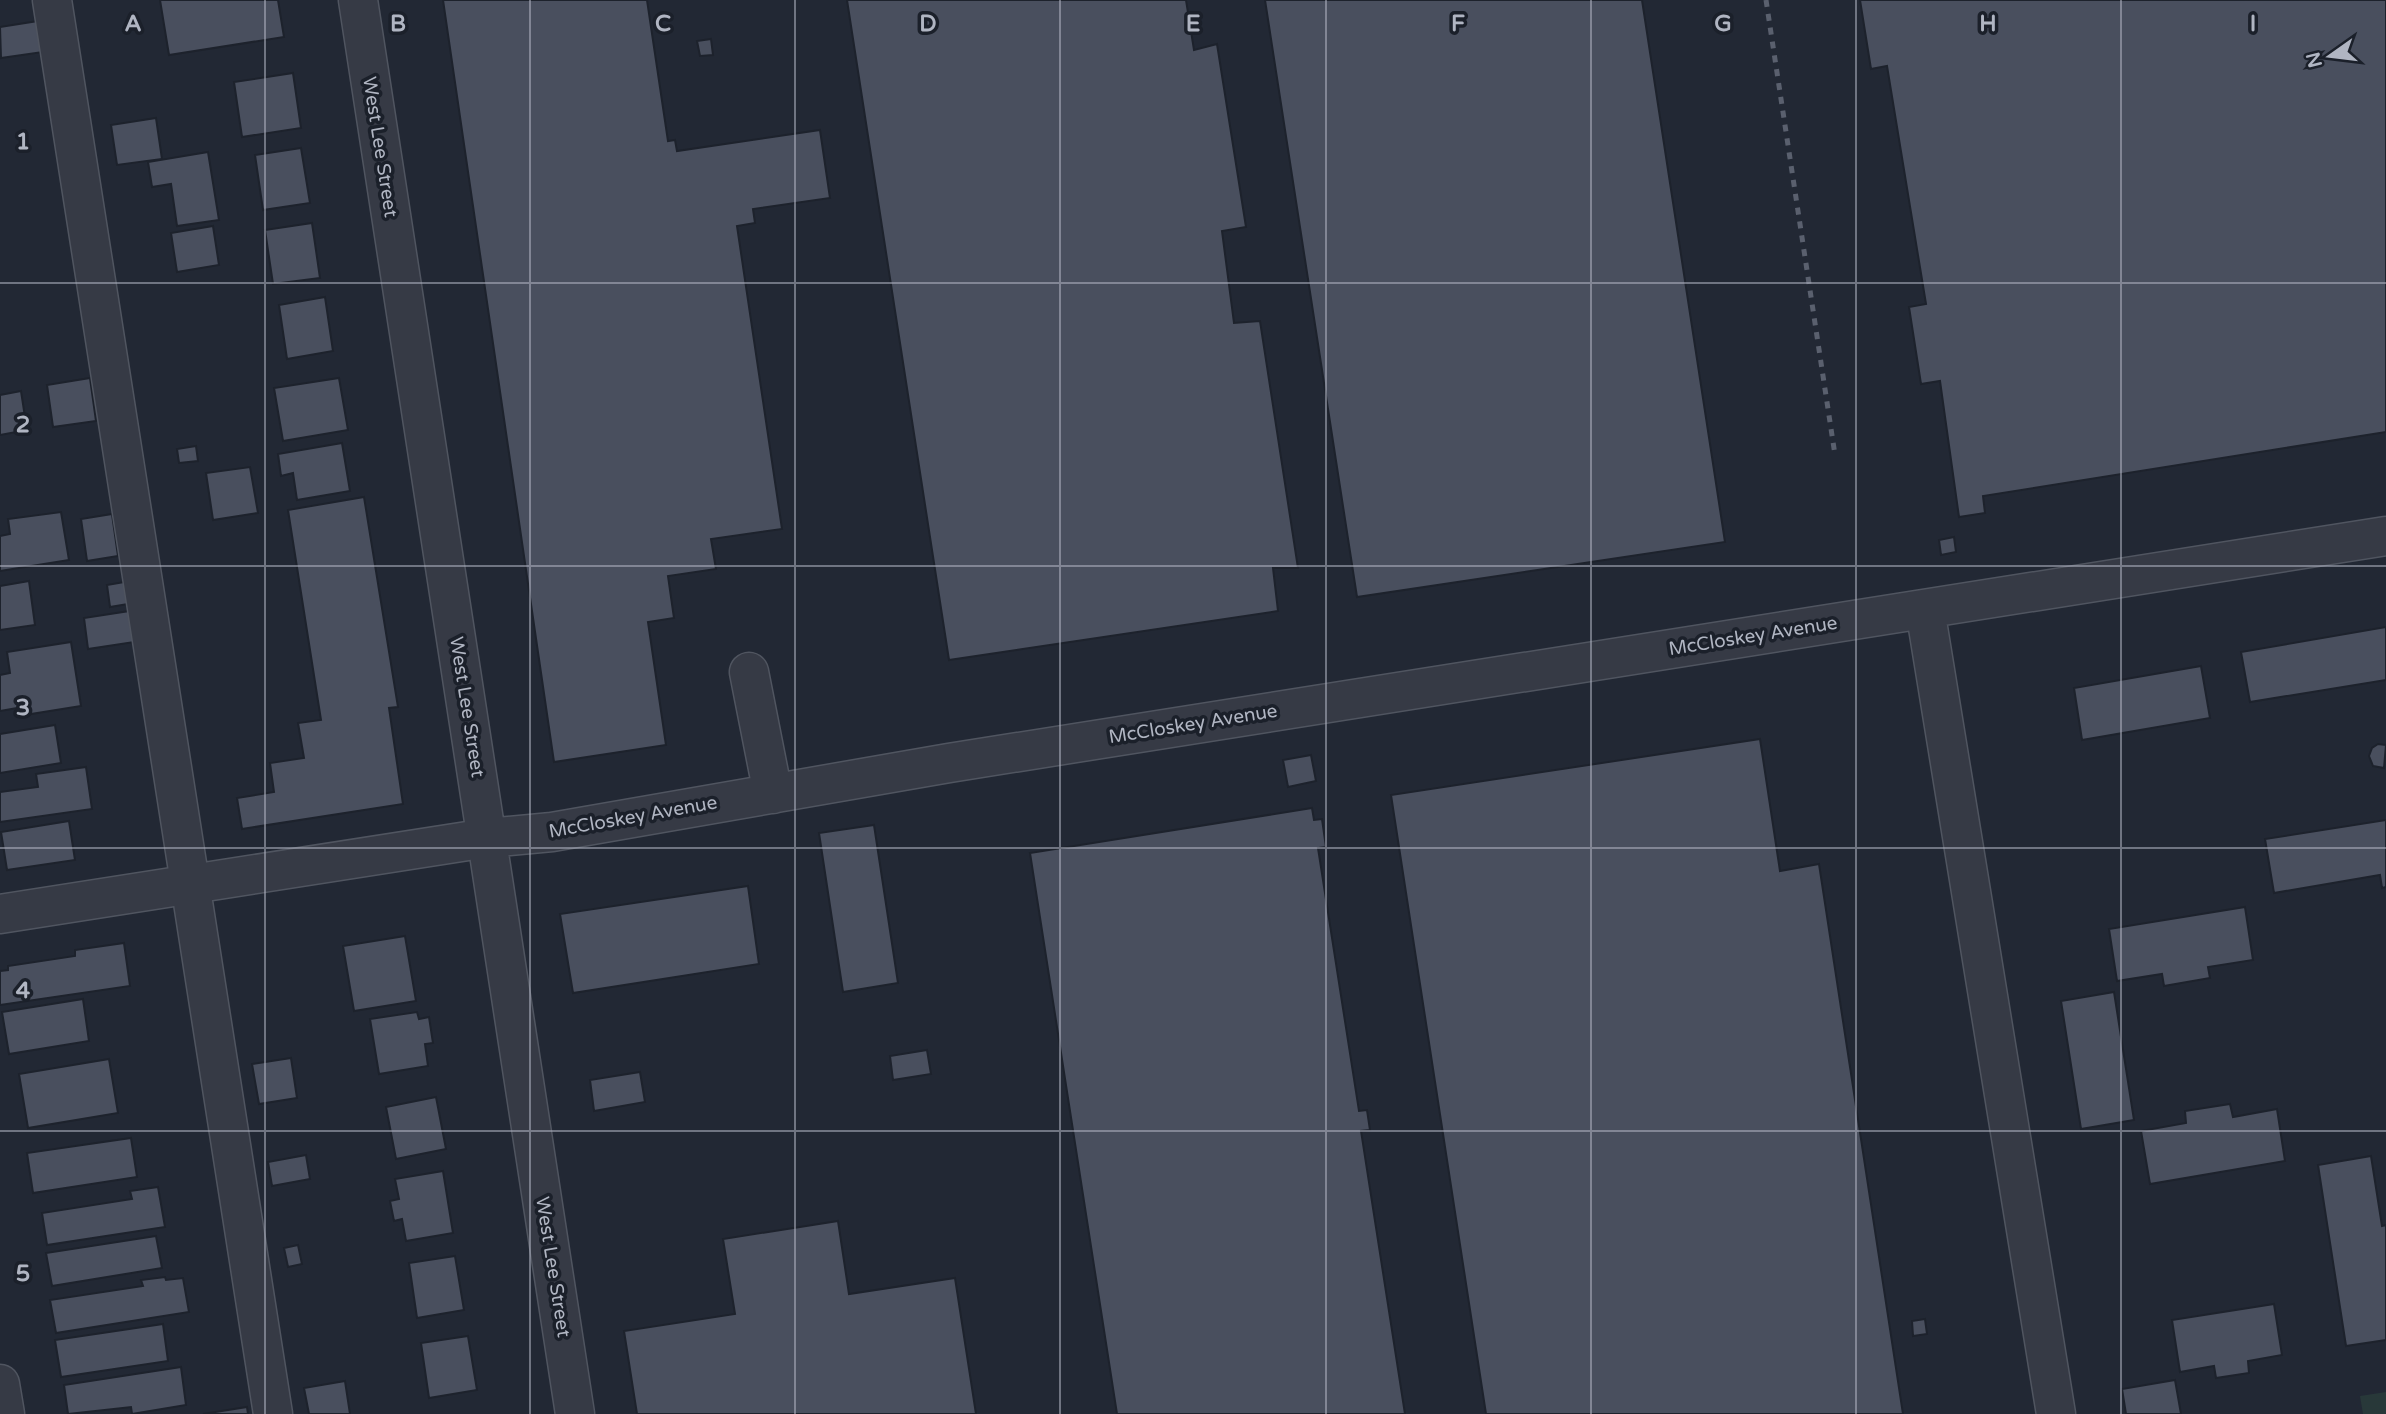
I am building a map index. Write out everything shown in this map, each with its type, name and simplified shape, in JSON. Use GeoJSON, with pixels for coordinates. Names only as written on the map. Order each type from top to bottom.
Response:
{"type":"FeatureCollection","features":[{"type":"Feature","properties":{"kind":"street"},"geometry":{"type":"LineString","coordinates":[[52,0],[273,1414]]}},
{"type":"Feature","properties":{"kind":"street","name":"West Lee Street"},"geometry":{"type":"LineString","coordinates":[[358,0],[575,1414]]}},
{"type":"Feature","properties":{"kind":"street","name":"McCloskey Avenue"},"geometry":{"type":"LineString","coordinates":[[0,914],[487,838],[552,832],[773,794],[2386,536]]}},
{"type":"Feature","properties":{"kind":"street"},"geometry":{"type":"LineString","coordinates":[[1925,609],[2056,1414]]}},
{"type":"Feature","properties":{"kind":"street"},"geometry":{"type":"LineString","coordinates":[[749,672],[773,794]]}},
{"type":"Feature","properties":{"kind":"street"},"geometry":{"type":"LineString","coordinates":[[0,1384],[5,1414]]}},
{"type":"Feature","properties":{"kind":"shaded area"},"geometry":{"type":"Polygon","coordinates":[[[2386,1392],[2386,1414],[2363,1414],[2360,1396],[2386,1392]]]}},
{"type":"Feature","properties":{"kind":"building"},"geometry":{"type":"Polygon","coordinates":[[[160,0],[278,0],[284,37],[169,55],[160,0]]]}},
{"type":"Feature","properties":{"kind":"building"},"geometry":{"type":"Polygon","coordinates":[[[443,0],[647,0],[668,141],[675,140],[677,151],[820,130],[830,198],[753,209],[755,223],[737,226],[782,529],[711,539],[716,569],[668,576],[674,618],[648,622],[666,745],[554,762],[443,0]]]}},
{"type":"Feature","properties":{"kind":"building"},"geometry":{"type":"Polygon","coordinates":[[[847,0],[1186,0],[1194,50],[1217,44],[1246,227],[1222,231],[1234,323],[1260,321],[1298,568],[1273,568],[1278,611],[949,660],[847,0]]]}},
{"type":"Feature","properties":{"kind":"building"},"geometry":{"type":"Polygon","coordinates":[[[1265,0],[1642,0],[1725,542],[1357,597],[1265,0]]]}},
{"type":"Feature","properties":{"kind":"building"},"geometry":{"type":"Polygon","coordinates":[[[1860,0],[2386,0],[2386,432],[1983,496],[1985,513],[1959,517],[1940,381],[1921,384],[1909,307],[1926,304],[1887,66],[1871,69],[1860,0]]]}},
{"type":"Feature","properties":{"kind":"building"},"geometry":{"type":"Polygon","coordinates":[[[38,21],[43,52],[1,58],[0,27],[38,21]]]}},
{"type":"Feature","properties":{"kind":"building"},"geometry":{"type":"Polygon","coordinates":[[[711,39],[713,55],[700,56],[697,41],[711,39]]]}},
{"type":"Feature","properties":{"kind":"building"},"geometry":{"type":"Polygon","coordinates":[[[293,73],[301,128],[242,137],[234,82],[293,73]]]}},
{"type":"Feature","properties":{"kind":"building"},"geometry":{"type":"Polygon","coordinates":[[[156,118],[162,159],[117,165],[111,125],[156,118]]]}},
{"type":"Feature","properties":{"kind":"building"},"geometry":{"type":"Polygon","coordinates":[[[301,148],[310,203],[263,210],[255,155],[301,148]]]}},
{"type":"Feature","properties":{"kind":"building"},"geometry":{"type":"Polygon","coordinates":[[[208,152],[219,220],[177,226],[171,184],[152,187],[148,162],[208,152]]]}},
{"type":"Feature","properties":{"kind":"building"},"geometry":{"type":"Polygon","coordinates":[[[312,223],[320,278],[273,284],[265,230],[312,223]]]}},
{"type":"Feature","properties":{"kind":"building"},"geometry":{"type":"Polygon","coordinates":[[[213,226],[219,265],[177,272],[171,233],[213,226]]]}},
{"type":"Feature","properties":{"kind":"building"},"geometry":{"type":"Polygon","coordinates":[[[325,297],[333,351],[287,359],[279,305],[325,297]]]}},
{"type":"Feature","properties":{"kind":"building"},"geometry":{"type":"Polygon","coordinates":[[[90,378],[96,421],[53,427],[47,385],[90,378]]]}},
{"type":"Feature","properties":{"kind":"building"},"geometry":{"type":"Polygon","coordinates":[[[339,378],[348,430],[283,441],[274,388],[339,378]]]}},
{"type":"Feature","properties":{"kind":"building"},"geometry":{"type":"Polygon","coordinates":[[[21,391],[27,430],[0,435],[0,395],[21,391]]]}},
{"type":"Feature","properties":{"kind":"building"},"geometry":{"type":"Polygon","coordinates":[[[342,443],[350,491],[297,500],[293,473],[281,476],[278,454],[342,443]]]}},
{"type":"Feature","properties":{"kind":"building"},"geometry":{"type":"Polygon","coordinates":[[[196,446],[198,461],[179,463],[177,449],[196,446]]]}},
{"type":"Feature","properties":{"kind":"building"},"geometry":{"type":"Polygon","coordinates":[[[250,467],[258,513],[213,520],[206,473],[250,467]]]}},
{"type":"Feature","properties":{"kind":"building"},"geometry":{"type":"Polygon","coordinates":[[[364,497],[398,707],[389,708],[403,804],[242,829],[237,798],[274,792],[270,763],[304,758],[298,723],[321,720],[288,510],[364,497]]]}},
{"type":"Feature","properties":{"kind":"building"},"geometry":{"type":"Polygon","coordinates":[[[61,512],[69,560],[0,571],[0,536],[10,534],[8,519],[61,512]]]}},
{"type":"Feature","properties":{"kind":"building"},"geometry":{"type":"Polygon","coordinates":[[[112,514],[118,556],[87,561],[81,519],[112,514]]]}},
{"type":"Feature","properties":{"kind":"building"},"geometry":{"type":"Polygon","coordinates":[[[1954,537],[1956,552],[1941,555],[1939,540],[1954,537]]]}},
{"type":"Feature","properties":{"kind":"building"},"geometry":{"type":"Polygon","coordinates":[[[29,581],[35,625],[0,630],[0,586],[29,581]]]}},
{"type":"Feature","properties":{"kind":"building"},"geometry":{"type":"Polygon","coordinates":[[[130,581],[134,603],[110,607],[107,585],[130,581]]]}},
{"type":"Feature","properties":{"kind":"building"},"geometry":{"type":"Polygon","coordinates":[[[136,610],[141,641],[88,649],[84,618],[136,610]]]}},
{"type":"Feature","properties":{"kind":"building"},"geometry":{"type":"Polygon","coordinates":[[[2386,627],[2386,680],[2250,702],[2241,652],[2386,627]]]}},
{"type":"Feature","properties":{"kind":"building"},"geometry":{"type":"Polygon","coordinates":[[[71,642],[81,706],[31,714],[29,706],[0,711],[0,675],[10,673],[7,652],[71,642]]]}},
{"type":"Feature","properties":{"kind":"building"},"geometry":{"type":"Polygon","coordinates":[[[2201,666],[2210,718],[2082,740],[2074,688],[2201,666]]]}},
{"type":"Feature","properties":{"kind":"building"},"geometry":{"type":"Polygon","coordinates":[[[55,725],[61,763],[0,773],[0,734],[55,725]]]}},
{"type":"Feature","properties":{"kind":"building"},"geometry":{"type":"Polygon","coordinates":[[[1760,739],[1780,871],[1819,864],[1903,1414],[1486,1414],[1391,795],[1760,739]]]}},
{"type":"Feature","properties":{"kind":"building"},"geometry":{"type":"Polygon","coordinates":[[[2378,744],[2386,745],[2384,768],[2373,766],[2369,756],[2372,748],[2378,744]]]}},
{"type":"Feature","properties":{"kind":"building"},"geometry":{"type":"Polygon","coordinates":[[[1311,755],[1316,781],[1288,787],[1283,760],[1311,755]]]}},
{"type":"Feature","properties":{"kind":"building"},"geometry":{"type":"Polygon","coordinates":[[[86,767],[92,809],[0,822],[0,792],[38,787],[36,774],[86,767]]]}},
{"type":"Feature","properties":{"kind":"building"},"geometry":{"type":"Polygon","coordinates":[[[1312,808],[1314,820],[1322,819],[1326,847],[1318,848],[1359,1111],[1367,1110],[1370,1130],[1361,1131],[1405,1414],[1117,1414],[1030,853],[1312,808]]]}},
{"type":"Feature","properties":{"kind":"building"},"geometry":{"type":"Polygon","coordinates":[[[2386,820],[2386,887],[2382,888],[2380,875],[2274,893],[2265,839],[2386,820]]]}},
{"type":"Feature","properties":{"kind":"building"},"geometry":{"type":"Polygon","coordinates":[[[69,821],[75,860],[7,870],[1,832],[69,821]]]}},
{"type":"Feature","properties":{"kind":"building"},"geometry":{"type":"Polygon","coordinates":[[[874,825],[898,983],[843,992],[819,833],[874,825]]]}},
{"type":"Feature","properties":{"kind":"building"},"geometry":{"type":"Polygon","coordinates":[[[748,886],[759,964],[573,993],[560,914],[748,886]]]}},
{"type":"Feature","properties":{"kind":"building"},"geometry":{"type":"Polygon","coordinates":[[[2245,907],[2253,960],[2208,967],[2210,978],[2164,986],[2162,974],[2117,981],[2109,929],[2245,907]]]}},
{"type":"Feature","properties":{"kind":"building"},"geometry":{"type":"Polygon","coordinates":[[[405,936],[416,1001],[354,1011],[343,946],[405,936]]]}},
{"type":"Feature","properties":{"kind":"building"},"geometry":{"type":"Polygon","coordinates":[[[124,943],[130,986],[0,1005],[0,971],[8,970],[8,966],[75,956],[75,950],[124,943]]]}},
{"type":"Feature","properties":{"kind":"building"},"geometry":{"type":"Polygon","coordinates":[[[2114,992],[2134,1120],[2081,1129],[2061,1001],[2114,992]]]}},
{"type":"Feature","properties":{"kind":"building"},"geometry":{"type":"Polygon","coordinates":[[[83,999],[89,1041],[9,1054],[2,1012],[83,999]]]}},
{"type":"Feature","properties":{"kind":"building"},"geometry":{"type":"Polygon","coordinates":[[[417,1012],[419,1019],[429,1017],[433,1043],[425,1044],[428,1066],[379,1074],[370,1019],[417,1012]]]}},
{"type":"Feature","properties":{"kind":"building"},"geometry":{"type":"Polygon","coordinates":[[[927,1050],[931,1074],[893,1080],[890,1056],[927,1050]]]}},
{"type":"Feature","properties":{"kind":"building"},"geometry":{"type":"Polygon","coordinates":[[[291,1058],[297,1098],[259,1104],[252,1064],[291,1058]]]}},
{"type":"Feature","properties":{"kind":"building"},"geometry":{"type":"Polygon","coordinates":[[[109,1059],[118,1113],[28,1128],[19,1074],[109,1059]]]}},
{"type":"Feature","properties":{"kind":"building"},"geometry":{"type":"Polygon","coordinates":[[[640,1072],[645,1102],[594,1111],[590,1080],[640,1072]]]}},
{"type":"Feature","properties":{"kind":"building"},"geometry":{"type":"Polygon","coordinates":[[[436,1097],[446,1149],[396,1159],[386,1107],[436,1097]]]}},
{"type":"Feature","properties":{"kind":"building"},"geometry":{"type":"Polygon","coordinates":[[[2230,1104],[2233,1117],[2277,1109],[2285,1161],[2150,1184],[2141,1131],[2186,1123],[2185,1111],[2230,1104]]]}},
{"type":"Feature","properties":{"kind":"building"},"geometry":{"type":"Polygon","coordinates":[[[131,1138],[137,1177],[33,1193],[27,1153],[131,1138]]]}},
{"type":"Feature","properties":{"kind":"building"},"geometry":{"type":"Polygon","coordinates":[[[306,1155],[310,1179],[272,1186],[268,1162],[306,1155]]]}},
{"type":"Feature","properties":{"kind":"building"},"geometry":{"type":"Polygon","coordinates":[[[2371,1156],[2382,1226],[2386,1225],[2386,1340],[2346,1346],[2318,1165],[2371,1156]]]}},
{"type":"Feature","properties":{"kind":"building"},"geometry":{"type":"Polygon","coordinates":[[[443,1171],[453,1233],[406,1241],[402,1219],[394,1221],[390,1201],[399,1199],[395,1179],[443,1171]]]}},
{"type":"Feature","properties":{"kind":"building"},"geometry":{"type":"Polygon","coordinates":[[[158,1187],[165,1227],[47,1245],[42,1213],[132,1199],[130,1191],[158,1187]]]}},
{"type":"Feature","properties":{"kind":"building"},"geometry":{"type":"Polygon","coordinates":[[[838,1221],[849,1294],[955,1278],[976,1414],[637,1414],[624,1331],[735,1314],[723,1239],[838,1221]]]}},
{"type":"Feature","properties":{"kind":"building"},"geometry":{"type":"Polygon","coordinates":[[[156,1236],[162,1268],[52,1286],[46,1253],[156,1236]]]}},
{"type":"Feature","properties":{"kind":"building"},"geometry":{"type":"Polygon","coordinates":[[[298,1245],[302,1264],[288,1267],[284,1248],[298,1245]]]}},
{"type":"Feature","properties":{"kind":"building"},"geometry":{"type":"Polygon","coordinates":[[[455,1256],[464,1310],[417,1318],[409,1263],[455,1256]]]}},
{"type":"Feature","properties":{"kind":"building"},"geometry":{"type":"Polygon","coordinates":[[[165,1277],[166,1280],[183,1278],[189,1312],[56,1333],[50,1300],[143,1286],[141,1280],[165,1277]]]}},
{"type":"Feature","properties":{"kind":"building"},"geometry":{"type":"Polygon","coordinates":[[[2274,1304],[2282,1355],[2248,1361],[2249,1373],[2216,1378],[2214,1366],[2180,1372],[2172,1320],[2274,1304]]]}},
{"type":"Feature","properties":{"kind":"building"},"geometry":{"type":"Polygon","coordinates":[[[1925,1319],[1927,1334],[1913,1336],[1912,1321],[1925,1319]]]}},
{"type":"Feature","properties":{"kind":"building"},"geometry":{"type":"Polygon","coordinates":[[[163,1324],[168,1361],[61,1377],[55,1340],[163,1324]]]}},
{"type":"Feature","properties":{"kind":"building"},"geometry":{"type":"Polygon","coordinates":[[[468,1336],[477,1390],[429,1398],[421,1343],[468,1336]]]}},
{"type":"Feature","properties":{"kind":"building"},"geometry":{"type":"Polygon","coordinates":[[[181,1367],[186,1405],[132,1414],[131,1407],[68,1414],[64,1385],[181,1367]]]}},
{"type":"Feature","properties":{"kind":"building"},"geometry":{"type":"Polygon","coordinates":[[[2175,1380],[2181,1414],[2126,1414],[2122,1389],[2175,1380]]]}},
{"type":"Feature","properties":{"kind":"building"},"geometry":{"type":"Polygon","coordinates":[[[345,1381],[350,1414],[309,1414],[304,1388],[345,1381]]]}},
{"type":"Feature","properties":{"kind":"building"},"geometry":{"type":"Polygon","coordinates":[[[247,1407],[248,1414],[203,1414],[247,1407]]]}},
{"type":"Feature","properties":{"kind":"railway"},"geometry":{"type":"LineString","coordinates":[[1766,0],[1835,455]]}}]}
